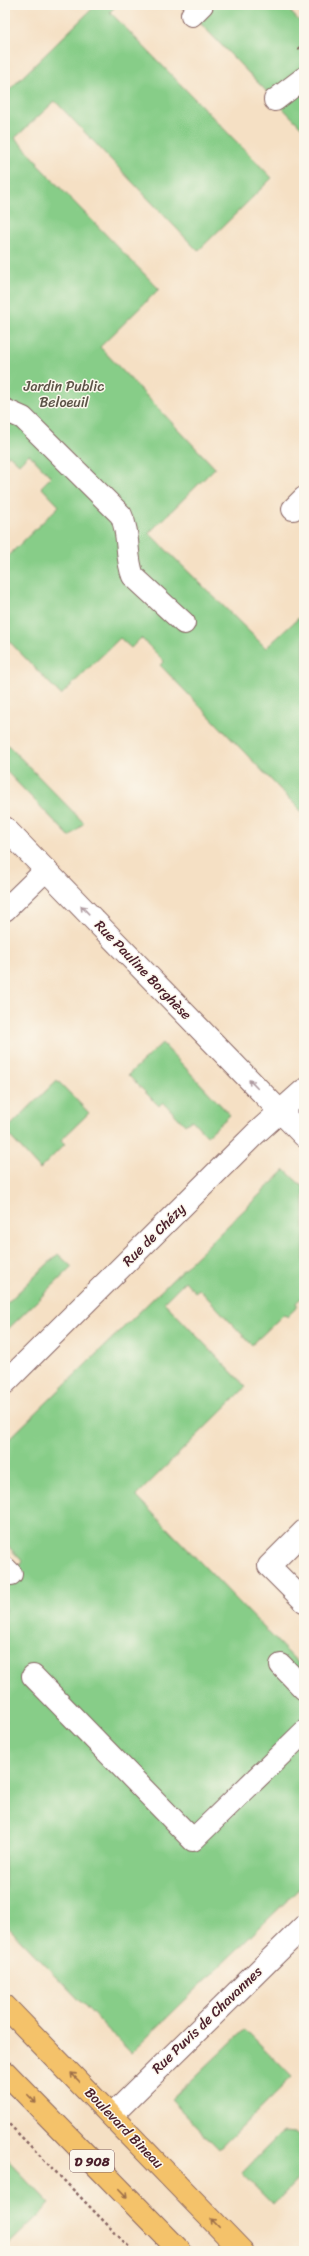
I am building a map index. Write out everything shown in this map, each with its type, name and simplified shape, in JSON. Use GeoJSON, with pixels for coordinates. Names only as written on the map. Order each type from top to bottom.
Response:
{"type":"FeatureCollection","features":[{"type":"Feature","properties":{"kind":"main road","name":"Boulevard Bineau"},"geometry":{"type":"LineString","coordinates":[[5,2006],[242,2251]]}},
{"type":"Feature","properties":{"kind":"main road","name":"D 908"},"geometry":{"type":"LineString","coordinates":[[5,2072],[180,2251]]}},
{"type":"Feature","properties":{"kind":"street"},"geometry":{"type":"LineString","coordinates":[[274,100],[304,78]]}},
{"type":"Feature","properties":{"kind":"street"},"geometry":{"type":"LineString","coordinates":[[5,410],[23,418],[121,515],[124,522],[129,567],[133,576],[184,623]]}},
{"type":"Feature","properties":{"kind":"street","name":"Rue Pauline Borghèse"},"geometry":{"type":"LineString","coordinates":[[5,828],[304,1136]]}},
{"type":"Feature","properties":{"kind":"street"},"geometry":{"type":"LineString","coordinates":[[5,910],[46,870]]}},
{"type":"Feature","properties":{"kind":"street","name":"Rue de Chézy"},"geometry":{"type":"LineString","coordinates":[[5,1383],[304,1090]]}},
{"type":"Feature","properties":{"kind":"street"},"geometry":{"type":"LineString","coordinates":[[304,1531],[269,1566],[304,1601]]}},
{"type":"Feature","properties":{"kind":"street"},"geometry":{"type":"LineString","coordinates":[[281,1665],[304,1689]]}},
{"type":"Feature","properties":{"kind":"street"},"geometry":{"type":"LineString","coordinates":[[33,1676],[193,1840],[304,1732]]}},
{"type":"Feature","properties":{"kind":"street","name":"Rue Puvis de Chavannes"},"geometry":{"type":"LineString","coordinates":[[112,2115],[304,1926]]}},
{"type":"Feature","properties":{"kind":"path"},"geometry":{"type":"LineString","coordinates":[[5,2120],[133,2251]]}},
{"type":"Feature","properties":{"kind":"green space","name":"Jardin Public Beloeuil"},"geometry":{"type":"Polygon","coordinates":[[[96,5],[113,5],[115,7],[110,12],[272,178],[198,251],[55,101],[15,138],[38,162],[37,164],[159,289],[100,347],[215,468],[149,533],[266,648],[304,613],[304,814],[160,665],[164,661],[141,638],[131,648],[120,638],[61,695],[5,637],[5,559],[59,506],[41,487],[51,477],[29,454],[19,464],[9,455],[5,458],[5,94],[96,5]]]}},
{"type":"Feature","properties":{"kind":"green space"},"geometry":{"type":"Polygon","coordinates":[[[214,5],[284,5],[304,26],[304,130],[198,21],[214,5]]]}},
{"type":"Feature","properties":{"kind":"green space"},"geometry":{"type":"Polygon","coordinates":[[[5,742],[84,823],[70,837],[5,770],[5,742]]]}},
{"type":"Feature","properties":{"kind":"green space"},"geometry":{"type":"Polygon","coordinates":[[[162,1043],[230,1115],[207,1136],[192,1120],[185,1125],[163,1102],[159,1106],[128,1075],[162,1043]]]}},
{"type":"Feature","properties":{"kind":"green space"},"geometry":{"type":"Polygon","coordinates":[[[57,1080],[89,1113],[61,1140],[65,1144],[40,1169],[5,1131],[57,1080]]]}},
{"type":"Feature","properties":{"kind":"green space"},"geometry":{"type":"Polygon","coordinates":[[[285,1170],[304,1188],[304,1295],[296,1303],[298,1306],[287,1317],[284,1314],[252,1345],[199,1289],[195,1292],[185,1281],[164,1302],[246,1387],[136,1496],[304,1669],[304,1884],[131,2053],[5,1924],[5,1580],[23,1562],[5,1543],[5,1443],[285,1170]]]}},
{"type":"Feature","properties":{"kind":"green space"},"geometry":{"type":"Polygon","coordinates":[[[58,1254],[72,1267],[5,1332],[5,1305],[58,1254]]]}},
{"type":"Feature","properties":{"kind":"green space"},"geometry":{"type":"Polygon","coordinates":[[[245,2029],[292,2077],[219,2149],[171,2100],[245,2029]]]}},
{"type":"Feature","properties":{"kind":"green space"},"geometry":{"type":"Polygon","coordinates":[[[284,2132],[295,2133],[304,2142],[304,2173],[273,2205],[242,2173],[278,2136],[284,2132]]]}},
{"type":"Feature","properties":{"kind":"green space"},"geometry":{"type":"Polygon","coordinates":[[[7,2159],[50,2204],[5,2248],[5,2161],[7,2159]]]}}]}
